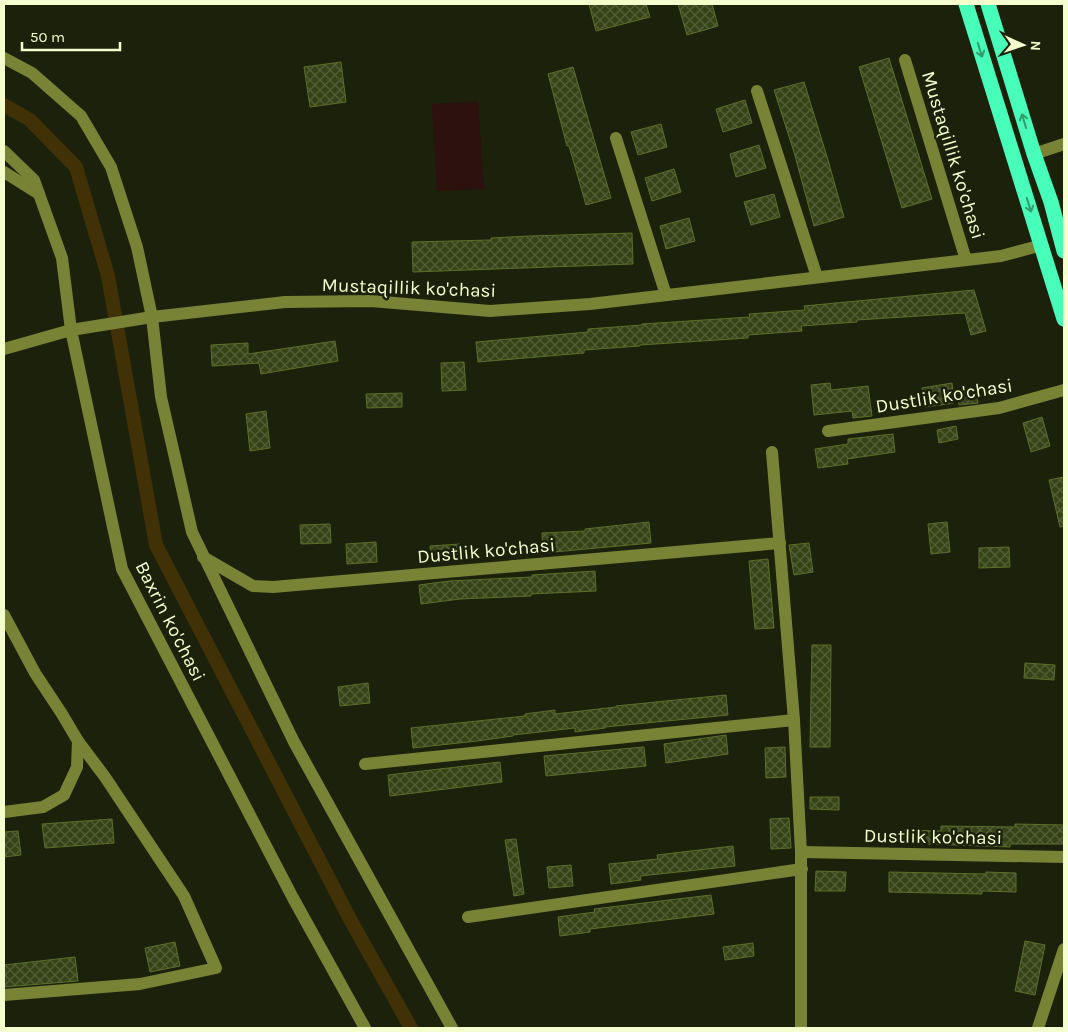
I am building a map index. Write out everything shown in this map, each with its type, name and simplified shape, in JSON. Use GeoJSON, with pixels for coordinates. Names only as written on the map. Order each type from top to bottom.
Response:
{"type":"FeatureCollection","features":[{"type":"Feature","properties":{"kind":"highway"},"geometry":{"type":"LineString","coordinates":[[966,4],[1064,319]]}},
{"type":"Feature","properties":{"kind":"highway"},"geometry":{"type":"LineString","coordinates":[[988,4],[1034,154],[1051,202],[1064,251]]}},
{"type":"Feature","properties":{"kind":"street"},"geometry":{"type":"LineString","coordinates":[[4,58],[32,73],[81,116],[111,167],[137,248],[152,317],[161,397],[192,532],[294,742],[452,1028]]}},
{"type":"Feature","properties":{"kind":"street","name":"Mustaqillik ko'chasi"},"geometry":{"type":"LineString","coordinates":[[905,60],[966,260]]}},
{"type":"Feature","properties":{"kind":"street"},"geometry":{"type":"LineString","coordinates":[[757,91],[817,277]]}},
{"type":"Feature","properties":{"kind":"street"},"geometry":{"type":"LineString","coordinates":[[616,138],[666,295]]}},
{"type":"Feature","properties":{"kind":"street"},"geometry":{"type":"LineString","coordinates":[[1034,154],[1064,144]]}},
{"type":"Feature","properties":{"kind":"street","name":"Baxrin ko'chasi"},"geometry":{"type":"LineString","coordinates":[[4,151],[34,180],[62,258],[71,330],[122,569],[293,898],[365,1028]]}},
{"type":"Feature","properties":{"kind":"street"},"geometry":{"type":"LineString","coordinates":[[4,172],[39,194]]}},
{"type":"Feature","properties":{"kind":"street","name":"Mustaqillik ko'chasi"},"geometry":{"type":"LineString","coordinates":[[4,349],[71,330],[152,317],[285,302],[371,301],[490,311],[590,304],[1001,256],[1042,245]]}},
{"type":"Feature","properties":{"kind":"street","name":"Dustlik ko'chasi"},"geometry":{"type":"LineString","coordinates":[[828,431],[999,408],[1064,390]]}},
{"type":"Feature","properties":{"kind":"street"},"geometry":{"type":"LineString","coordinates":[[772,452],[794,720],[802,869],[801,1028]]}},
{"type":"Feature","properties":{"kind":"street","name":"Dustlik ko'chasi"},"geometry":{"type":"LineString","coordinates":[[203,557],[253,586],[273,587],[780,543]]}},
{"type":"Feature","properties":{"kind":"street"},"geometry":{"type":"LineString","coordinates":[[4,618],[78,741],[132,816],[184,896],[216,968],[140,984],[4,995]]}},
{"type":"Feature","properties":{"kind":"street"},"geometry":{"type":"LineString","coordinates":[[365,764],[794,720]]}},
{"type":"Feature","properties":{"kind":"street"},"geometry":{"type":"LineString","coordinates":[[4,812],[43,807],[64,795],[77,767],[78,741]]}},
{"type":"Feature","properties":{"kind":"street","name":"Dustlik ko'chasi"},"geometry":{"type":"LineString","coordinates":[[801,852],[1064,857]]}},
{"type":"Feature","properties":{"kind":"street"},"geometry":{"type":"LineString","coordinates":[[468,917],[802,869]]}},
{"type":"Feature","properties":{"kind":"street"},"geometry":{"type":"LineString","coordinates":[[1038,1028],[1064,948]]}},
{"type":"Feature","properties":{"kind":"shaded area"},"geometry":{"type":"Polygon","coordinates":[[[478,101],[484,189],[437,191],[432,104],[478,101]]]}},
{"type":"Feature","properties":{"kind":"building"},"geometry":{"type":"Polygon","coordinates":[[[589,4],[646,4],[650,17],[596,31],[589,4]]]}},
{"type":"Feature","properties":{"kind":"building"},"geometry":{"type":"Polygon","coordinates":[[[678,4],[712,4],[718,26],[687,35],[678,4]]]}},
{"type":"Feature","properties":{"kind":"building"},"geometry":{"type":"Polygon","coordinates":[[[889,58],[932,199],[902,208],[859,67],[889,58]]]}},
{"type":"Feature","properties":{"kind":"building"},"geometry":{"type":"Polygon","coordinates":[[[341,62],[346,102],[310,107],[304,67],[341,62]]]}},
{"type":"Feature","properties":{"kind":"building"},"geometry":{"type":"Polygon","coordinates":[[[573,67],[611,198],[586,205],[569,146],[567,146],[548,74],[573,67]]]}},
{"type":"Feature","properties":{"kind":"building"},"geometry":{"type":"Polygon","coordinates":[[[804,82],[844,217],[814,226],[794,152],[774,90],[804,82]]]}},
{"type":"Feature","properties":{"kind":"building"},"geometry":{"type":"Polygon","coordinates":[[[745,100],[752,123],[723,132],[716,109],[745,100]]]}},
{"type":"Feature","properties":{"kind":"building"},"geometry":{"type":"Polygon","coordinates":[[[661,124],[667,147],[638,155],[631,132],[661,124]]]}},
{"type":"Feature","properties":{"kind":"building"},"geometry":{"type":"Polygon","coordinates":[[[759,145],[766,168],[736,177],[730,154],[759,145]]]}},
{"type":"Feature","properties":{"kind":"building"},"geometry":{"type":"Polygon","coordinates":[[[674,169],[681,192],[652,201],[645,178],[674,169]]]}},
{"type":"Feature","properties":{"kind":"building"},"geometry":{"type":"Polygon","coordinates":[[[774,194],[780,217],[751,225],[744,202],[774,194]]]}},
{"type":"Feature","properties":{"kind":"building"},"geometry":{"type":"Polygon","coordinates":[[[689,218],[695,241],[666,249],[660,226],[689,218]]]}},
{"type":"Feature","properties":{"kind":"building"},"geometry":{"type":"Polygon","coordinates":[[[632,233],[633,264],[413,272],[412,242],[632,233]]]}},
{"type":"Feature","properties":{"kind":"building"},"geometry":{"type":"Polygon","coordinates":[[[974,290],[986,331],[971,335],[965,313],[857,320],[857,322],[801,326],[802,331],[748,335],[748,338],[640,345],[584,350],[584,353],[478,362],[476,342],[588,332],[588,329],[642,324],[750,317],[749,314],[805,310],[804,306],[974,290]]]}},
{"type":"Feature","properties":{"kind":"building"},"geometry":{"type":"Polygon","coordinates":[[[335,341],[338,361],[261,374],[259,363],[212,366],[211,345],[248,343],[248,354],[335,341]]]}},
{"type":"Feature","properties":{"kind":"building"},"geometry":{"type":"Polygon","coordinates":[[[464,362],[466,390],[442,391],[441,363],[464,362]]]}},
{"type":"Feature","properties":{"kind":"building"},"geometry":{"type":"Polygon","coordinates":[[[830,383],[831,390],[868,386],[872,416],[853,418],[852,411],[814,415],[811,385],[830,383]]]}},
{"type":"Feature","properties":{"kind":"building"},"geometry":{"type":"Polygon","coordinates":[[[952,383],[954,403],[925,407],[922,388],[952,383]]]}},
{"type":"Feature","properties":{"kind":"building"},"geometry":{"type":"Polygon","coordinates":[[[976,391],[978,403],[959,405],[957,394],[976,391]]]}},
{"type":"Feature","properties":{"kind":"building"},"geometry":{"type":"Polygon","coordinates":[[[402,393],[402,407],[367,408],[366,394],[402,393]]]}},
{"type":"Feature","properties":{"kind":"building"},"geometry":{"type":"Polygon","coordinates":[[[266,411],[270,448],[250,451],[246,414],[266,411]]]}},
{"type":"Feature","properties":{"kind":"building"},"geometry":{"type":"Polygon","coordinates":[[[1042,417],[1050,446],[1031,452],[1023,423],[1042,417]]]}},
{"type":"Feature","properties":{"kind":"building"},"geometry":{"type":"Polygon","coordinates":[[[956,426],[958,439],[939,443],[937,430],[956,426]]]}},
{"type":"Feature","properties":{"kind":"building"},"geometry":{"type":"Polygon","coordinates":[[[893,434],[895,452],[847,459],[848,464],[818,468],[815,449],[848,444],[848,439],[893,434]]]}},
{"type":"Feature","properties":{"kind":"building"},"geometry":{"type":"Polygon","coordinates":[[[1064,477],[1064,526],[1060,527],[1049,480],[1064,477]]]}},
{"type":"Feature","properties":{"kind":"building"},"geometry":{"type":"Polygon","coordinates":[[[649,522],[651,543],[543,553],[542,533],[585,531],[585,529],[649,522]]]}},
{"type":"Feature","properties":{"kind":"building"},"geometry":{"type":"Polygon","coordinates":[[[947,522],[950,552],[931,554],[928,524],[947,522]]]}},
{"type":"Feature","properties":{"kind":"building"},"geometry":{"type":"Polygon","coordinates":[[[330,524],[331,543],[301,544],[300,525],[330,524]]]}},
{"type":"Feature","properties":{"kind":"building"},"geometry":{"type":"Polygon","coordinates":[[[376,542],[377,562],[347,564],[346,544],[376,542]]]}},
{"type":"Feature","properties":{"kind":"building"},"geometry":{"type":"Polygon","coordinates":[[[809,543],[813,572],[794,575],[789,545],[809,543]]]}},
{"type":"Feature","properties":{"kind":"building"},"geometry":{"type":"Polygon","coordinates":[[[460,544],[461,554],[431,556],[430,546],[460,544]]]}},
{"type":"Feature","properties":{"kind":"building"},"geometry":{"type":"Polygon","coordinates":[[[1009,547],[1010,567],[979,568],[979,548],[1009,547]]]}},
{"type":"Feature","properties":{"kind":"building"},"geometry":{"type":"Polygon","coordinates":[[[768,559],[774,628],[755,629],[749,561],[768,559]]]}},
{"type":"Feature","properties":{"kind":"building"},"geometry":{"type":"Polygon","coordinates":[[[595,571],[596,591],[460,599],[421,604],[419,585],[449,581],[532,577],[532,575],[595,571]]]}},
{"type":"Feature","properties":{"kind":"building"},"geometry":{"type":"Polygon","coordinates":[[[812,645],[831,645],[830,747],[810,747],[812,645]]]}},
{"type":"Feature","properties":{"kind":"building"},"geometry":{"type":"Polygon","coordinates":[[[1025,663],[1055,665],[1054,680],[1024,678],[1025,663]]]}},
{"type":"Feature","properties":{"kind":"building"},"geometry":{"type":"Polygon","coordinates":[[[368,683],[370,703],[340,706],[338,687],[368,683]]]}},
{"type":"Feature","properties":{"kind":"building"},"geometry":{"type":"Polygon","coordinates":[[[726,695],[728,715],[605,727],[575,732],[575,728],[413,748],[411,728],[525,716],[525,714],[555,710],[555,714],[726,695]]]}},
{"type":"Feature","properties":{"kind":"building"},"geometry":{"type":"Polygon","coordinates":[[[726,735],[728,754],[666,763],[664,744],[726,735]]]}},
{"type":"Feature","properties":{"kind":"building"},"geometry":{"type":"Polygon","coordinates":[[[644,747],[646,766],[546,776],[544,756],[644,747]]]}},
{"type":"Feature","properties":{"kind":"building"},"geometry":{"type":"Polygon","coordinates":[[[785,747],[786,777],[766,778],[765,748],[785,747]]]}},
{"type":"Feature","properties":{"kind":"building"},"geometry":{"type":"Polygon","coordinates":[[[500,762],[502,782],[390,796],[388,775],[500,762]]]}},
{"type":"Feature","properties":{"kind":"building"},"geometry":{"type":"Polygon","coordinates":[[[810,797],[839,797],[839,810],[810,809],[810,797]]]}},
{"type":"Feature","properties":{"kind":"building"},"geometry":{"type":"Polygon","coordinates":[[[789,818],[791,848],[771,849],[770,819],[789,818]]]}},
{"type":"Feature","properties":{"kind":"building"},"geometry":{"type":"Polygon","coordinates":[[[112,819],[114,843],[45,848],[42,824],[112,819]]]}},
{"type":"Feature","properties":{"kind":"building"},"geometry":{"type":"Polygon","coordinates":[[[1015,824],[1064,825],[1064,844],[1010,844],[1010,847],[900,843],[900,830],[941,831],[941,826],[1015,827],[1015,824]]]}},
{"type":"Feature","properties":{"kind":"building"},"geometry":{"type":"Polygon","coordinates":[[[18,831],[21,855],[4,857],[4,832],[18,831]]]}},
{"type":"Feature","properties":{"kind":"building"},"geometry":{"type":"Polygon","coordinates":[[[516,839],[524,894],[514,896],[505,840],[516,839]]]}},
{"type":"Feature","properties":{"kind":"building"},"geometry":{"type":"Polygon","coordinates":[[[733,846],[735,866],[640,876],[641,880],[611,884],[609,864],[658,859],[657,855],[733,846]]]}},
{"type":"Feature","properties":{"kind":"building"},"geometry":{"type":"Polygon","coordinates":[[[571,865],[573,886],[549,888],[547,867],[571,865]]]}},
{"type":"Feature","properties":{"kind":"building"},"geometry":{"type":"Polygon","coordinates":[[[816,871],[846,872],[845,891],[815,891],[816,871]]]}},
{"type":"Feature","properties":{"kind":"building"},"geometry":{"type":"Polygon","coordinates":[[[889,872],[1016,873],[1016,892],[982,891],[982,894],[889,892],[889,872]]]}},
{"type":"Feature","properties":{"kind":"building"},"geometry":{"type":"Polygon","coordinates":[[[711,895],[714,914],[590,929],[590,932],[560,936],[558,917],[595,912],[594,909],[711,895]]]}},
{"type":"Feature","properties":{"kind":"building"},"geometry":{"type":"Polygon","coordinates":[[[1025,941],[1045,945],[1035,995],[1015,991],[1025,941]]]}},
{"type":"Feature","properties":{"kind":"building"},"geometry":{"type":"Polygon","coordinates":[[[175,942],[180,966],[150,972],[145,948],[175,942]]]}},
{"type":"Feature","properties":{"kind":"building"},"geometry":{"type":"Polygon","coordinates":[[[753,943],[754,956],[725,960],[723,947],[753,943]]]}},
{"type":"Feature","properties":{"kind":"building"},"geometry":{"type":"Polygon","coordinates":[[[75,957],[78,981],[4,987],[4,965],[75,957]]]}},
{"type":"Feature","properties":{"kind":"waterway"},"geometry":{"type":"LineString","coordinates":[[4,105],[30,120],[76,167],[108,276],[156,545],[351,921],[411,1028]]}}]}
